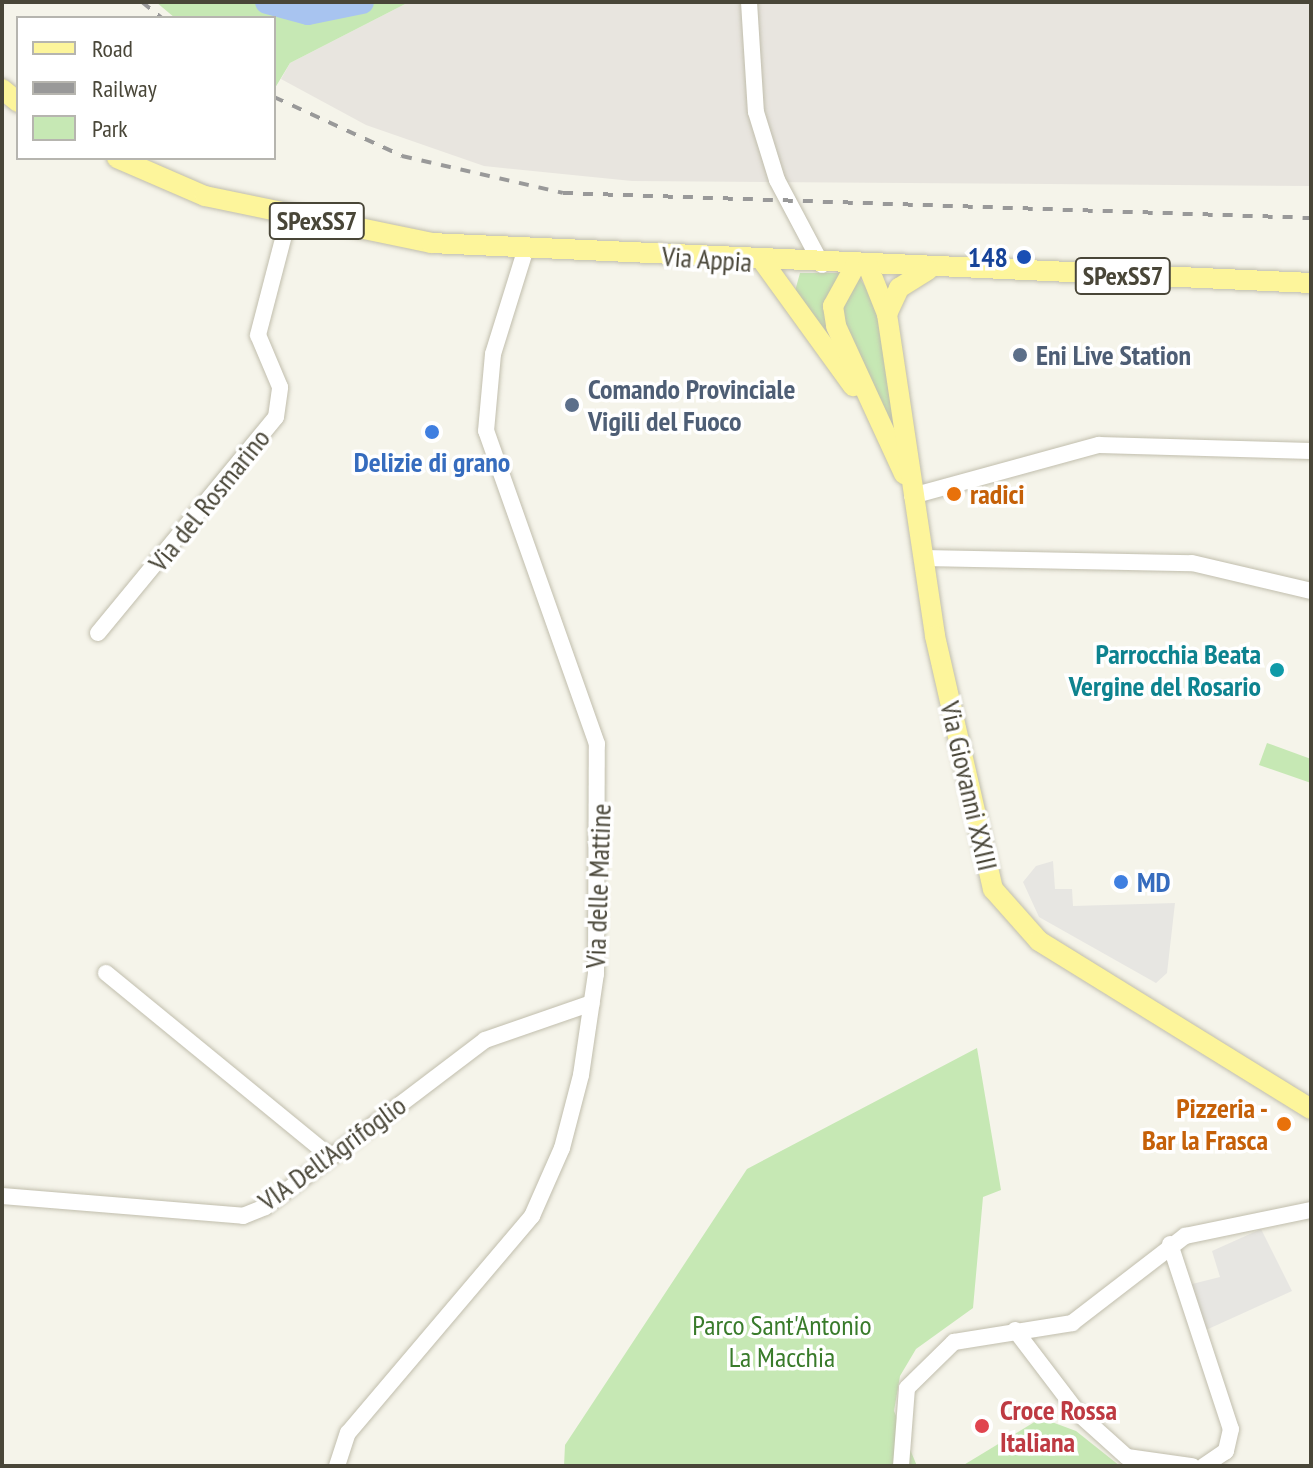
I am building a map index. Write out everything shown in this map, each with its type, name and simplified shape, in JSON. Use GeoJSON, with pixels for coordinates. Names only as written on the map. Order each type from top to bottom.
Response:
{"type":"FeatureCollection","features":[{"type":"Feature","properties":{"kind":"main road","name":"Via Appia"},"geometry":{"type":"LineString","coordinates":[[122,160],[205,196],[289,216],[431,243],[764,263],[1311,283]]}},
{"type":"Feature","properties":{"kind":"main road"},"geometry":{"type":"LineString","coordinates":[[764,263],[882,427]]}},
{"type":"Feature","properties":{"kind":"main road"},"geometry":{"type":"LineString","coordinates":[[862,266],[834,316],[912,492]]}},
{"type":"Feature","properties":{"kind":"main road"},"geometry":{"type":"LineString","coordinates":[[862,266],[887,314],[912,492]]}},
{"type":"Feature","properties":{"kind":"main road"},"geometry":{"type":"LineString","coordinates":[[887,314],[909,279],[936,268]]}},
{"type":"Feature","properties":{"kind":"main road","name":"Via Giovanni XXIII"},"geometry":{"type":"LineString","coordinates":[[912,492],[978,833],[999,902],[1039,941],[1311,1109]]}},
{"type":"Feature","properties":{"kind":"street"},"geometry":{"type":"LineString","coordinates":[[749,2],[756,112],[777,180],[822,265]]}},
{"type":"Feature","properties":{"kind":"street","name":"Via del Rosmarino"},"geometry":{"type":"LineString","coordinates":[[98,633],[276,417],[280,387],[258,335],[289,216]]}},
{"type":"Feature","properties":{"kind":"street","name":"Via delle Mattine"},"geometry":{"type":"LineString","coordinates":[[337,1466],[348,1433],[541,1200],[576,1099],[592,1003],[597,744],[486,431],[493,354],[525,251]]}},
{"type":"Feature","properties":{"kind":"street"},"geometry":{"type":"LineString","coordinates":[[912,492],[1099,445],[1311,451]]}},
{"type":"Feature","properties":{"kind":"street"},"geometry":{"type":"LineString","coordinates":[[923,558],[1192,563],[1311,591]]}},
{"type":"Feature","properties":{"kind":"street"},"geometry":{"type":"LineString","coordinates":[[106,973],[328,1155]]}},
{"type":"Feature","properties":{"kind":"street","name":"VIA Dell'Agrifoglio"},"geometry":{"type":"LineString","coordinates":[[2,1196],[243,1216],[265,1207],[328,1155],[485,1040],[592,1003]]}},
{"type":"Feature","properties":{"kind":"street"},"geometry":{"type":"LineString","coordinates":[[901,1466],[904,1403],[916,1373],[954,1342],[1091,1314],[1170,1244],[1235,1221],[1311,1210]]}},
{"type":"Feature","properties":{"kind":"street"},"geometry":{"type":"LineString","coordinates":[[1170,1244],[1231,1429],[1226,1451],[1204,1466]]}},
{"type":"Feature","properties":{"kind":"street"},"geometry":{"type":"LineString","coordinates":[[1015,1330],[1079,1414],[1127,1457],[1192,1466]]}},
{"type":"Feature","properties":{"kind":"shaded area"},"geometry":{"type":"Polygon","coordinates":[[[409,2],[1311,2],[1311,186],[632,181],[484,166],[366,125],[281,79],[290,63],[409,2]]]}},
{"type":"Feature","properties":{"kind":"shaded area"},"geometry":{"type":"Polygon","coordinates":[[[1053,861],[1055,889],[1072,889],[1073,906],[1175,903],[1167,973],[1156,983],[1039,917],[1023,882],[1036,866],[1053,861]]]}},
{"type":"Feature","properties":{"kind":"shaded area"},"geometry":{"type":"Polygon","coordinates":[[[1261,1229],[1292,1291],[1206,1330],[1188,1285],[1220,1277],[1212,1251],[1261,1229]]]}},
{"type":"Feature","properties":{"kind":"green space"},"geometry":{"type":"Polygon","coordinates":[[[156,2],[409,2],[290,63],[276,86],[276,16],[173,16],[156,2]]]}},
{"type":"Feature","properties":{"kind":"green space"},"geometry":{"type":"Polygon","coordinates":[[[800,273],[840,273],[826,304],[855,381],[795,291],[800,273]]]}},
{"type":"Feature","properties":{"kind":"green space"},"geometry":{"type":"Polygon","coordinates":[[[858,276],[877,303],[895,432],[839,319],[843,296],[858,276]]]}},
{"type":"Feature","properties":{"kind":"green space"},"geometry":{"type":"Polygon","coordinates":[[[1267,743],[1311,759],[1311,783],[1259,765],[1267,743]]]}},
{"type":"Feature","properties":{"kind":"green space","name":"Parco Sant'Antonio La Macchia"},"geometry":{"type":"Polygon","coordinates":[[[977,1048],[1001,1190],[983,1197],[973,1308],[916,1349],[900,1376],[894,1411],[917,1466],[564,1466],[565,1445],[747,1169],[977,1048]]]}},
{"type":"Feature","properties":{"kind":"green space"},"geometry":{"type":"Polygon","coordinates":[[[1041,1418],[1076,1431],[1120,1466],[962,1466],[1041,1418]]]}},
{"type":"Feature","properties":{"kind":"waterway"},"geometry":{"type":"LineString","coordinates":[[267,2],[308,13],[362,2]]}},
{"type":"Feature","properties":{"kind":"railway"},"geometry":{"type":"LineString","coordinates":[[142,2],[160,16]]}},
{"type":"Feature","properties":{"kind":"railway"},"geometry":{"type":"LineString","coordinates":[[276,98],[402,156],[563,193],[1311,218]]}},
{"type":"Feature","properties":{"kind":"place","name":"148"},"geometry":{"type":"Point","coordinates":[1024,257]}},
{"type":"Feature","properties":{"kind":"place","name":"Eni Live Station"},"geometry":{"type":"Point","coordinates":[1020,355]}},
{"type":"Feature","properties":{"kind":"place","name":"Comando Provinciale Vigili del Fuoco"},"geometry":{"type":"Point","coordinates":[572,405]}},
{"type":"Feature","properties":{"kind":"place","name":"Delizie di grano"},"geometry":{"type":"Point","coordinates":[432,432]}},
{"type":"Feature","properties":{"kind":"place","name":"radici"},"geometry":{"type":"Point","coordinates":[954,494]}},
{"type":"Feature","properties":{"kind":"place","name":"Parrocchia Beata Vergine del Rosario"},"geometry":{"type":"Point","coordinates":[1277,670]}},
{"type":"Feature","properties":{"kind":"place","name":"MD"},"geometry":{"type":"Point","coordinates":[1121,882]}},
{"type":"Feature","properties":{"kind":"place","name":"Pizzeria - Bar la Frasca"},"geometry":{"type":"Point","coordinates":[1284,1124]}},
{"type":"Feature","properties":{"kind":"place","name":"Croce Rossa Italiana"},"geometry":{"type":"Point","coordinates":[982,1426]}}]}
